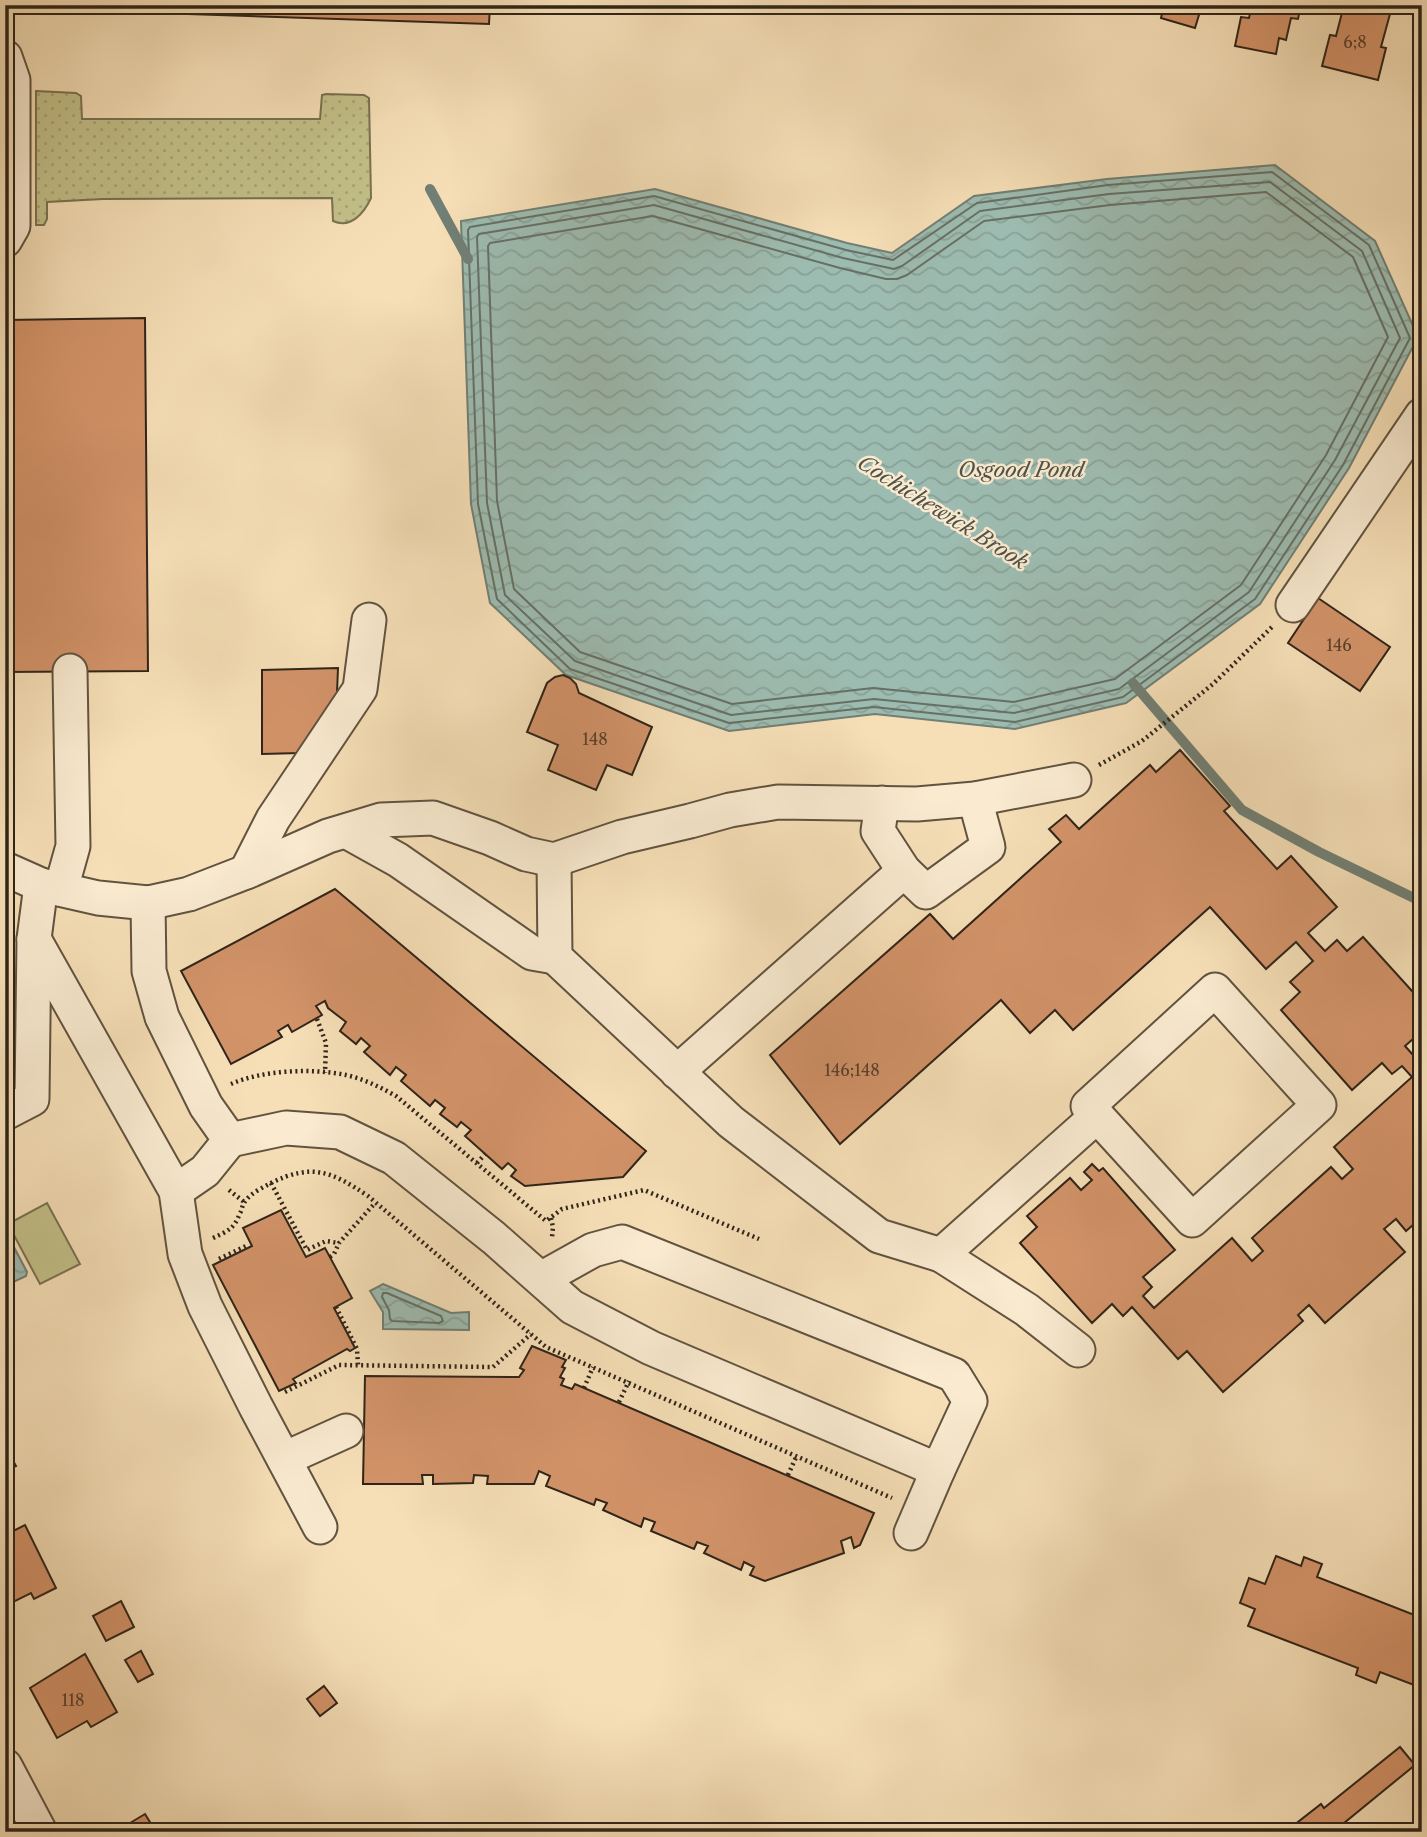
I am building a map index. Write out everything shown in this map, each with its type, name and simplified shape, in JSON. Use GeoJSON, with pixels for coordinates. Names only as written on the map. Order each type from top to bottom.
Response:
{"type":"FeatureCollection","features":[{"type":"Feature","properties":{"kind":"street"},"geometry":{"type":"LineString","coordinates":[[5,57],[13,80],[13,226],[5,240]]}},
{"type":"Feature","properties":{"kind":"street"},"geometry":{"type":"LineString","coordinates":[[1293,605],[1422,415]]}},
{"type":"Feature","properties":{"kind":"street"},"geometry":{"type":"LineString","coordinates":[[246,872],[273,818],[359,689],[369,620]]}},
{"type":"Feature","properties":{"kind":"street"},"geometry":{"type":"LineString","coordinates":[[5,1113],[32,1100],[24,956],[51,887],[73,846],[70,671]]}},
{"type":"Feature","properties":{"kind":"street"},"geometry":{"type":"LineString","coordinates":[[5,869],[51,887],[98,898],[148,903],[189,894],[328,836],[381,820],[433,818],[526,854],[554,860],[622,837],[730,810],[778,802],[918,804],[975,799],[1074,780]]}},
{"type":"Feature","properties":{"kind":"street"},"geometry":{"type":"LineString","coordinates":[[882,803],[878,831],[904,871],[926,892],[988,847],[975,799]]}},
{"type":"Feature","properties":{"kind":"street"},"geometry":{"type":"LineString","coordinates":[[346,831],[398,860],[532,953],[555,957],[732,1122],[879,1236],[941,1255],[1027,1310],[1078,1350]]}},
{"type":"Feature","properties":{"kind":"street"},"geometry":{"type":"LineString","coordinates":[[554,860],[555,957]]}},
{"type":"Feature","properties":{"kind":"street"},"geometry":{"type":"LineString","coordinates":[[677,1072],[904,871]]}},
{"type":"Feature","properties":{"kind":"street"},"geometry":{"type":"LineString","coordinates":[[148,903],[149,971],[162,1017],[201,1097],[230,1140]]}},
{"type":"Feature","properties":{"kind":"street"},"geometry":{"type":"LineString","coordinates":[[24,956],[176,1191],[185,1254],[205,1306],[320,1527]]}},
{"type":"Feature","properties":{"kind":"street"},"geometry":{"type":"LineString","coordinates":[[1215,990],[1319,1105],[1192,1220],[1097,1116],[1088,1106],[1215,990]]}},
{"type":"Feature","properties":{"kind":"street"},"geometry":{"type":"LineString","coordinates":[[941,1255],[1097,1116]]}},
{"type":"Feature","properties":{"kind":"street"},"geometry":{"type":"LineString","coordinates":[[176,1191],[205,1171],[230,1140],[286,1128],[340,1132],[394,1158],[494,1238],[572,1307],[651,1348],[938,1470]]}},
{"type":"Feature","properties":{"kind":"street"},"geometry":{"type":"LineString","coordinates":[[541,1279],[593,1250],[622,1242],[954,1375],[970,1401],[911,1534]]}},
{"type":"Feature","properties":{"kind":"street"},"geometry":{"type":"LineString","coordinates":[[284,1459],[346,1431]]}},
{"type":"Feature","properties":{"kind":"street"},"geometry":{"type":"LineString","coordinates":[[5,1766],[40,1832]]}},
{"type":"Feature","properties":{"kind":"path"},"geometry":{"type":"LineString","coordinates":[[1074,780],[1142,741],[1213,684],[1293,605]]}},
{"type":"Feature","properties":{"kind":"path"},"geometry":{"type":"LineString","coordinates":[[317,1018],[326,1043],[325,1073]]}},
{"type":"Feature","properties":{"kind":"path"},"geometry":{"type":"LineString","coordinates":[[201,1097],[248,1078],[275,1073],[346,1075],[374,1084],[396,1097],[546,1222],[562,1209],[644,1190],[759,1239]]}},
{"type":"Feature","properties":{"kind":"path"},"geometry":{"type":"LineString","coordinates":[[477,1163],[485,1154]]}},
{"type":"Feature","properties":{"kind":"path"},"geometry":{"type":"LineString","coordinates":[[206,1242],[232,1229],[244,1203],[271,1183],[298,1172],[320,1172],[343,1179],[546,1347],[899,1501]]}},
{"type":"Feature","properties":{"kind":"path"},"geometry":{"type":"LineString","coordinates":[[271,1183],[307,1250],[326,1241],[339,1243]]}},
{"type":"Feature","properties":{"kind":"path"},"geometry":{"type":"LineString","coordinates":[[226,1187],[244,1203]]}},
{"type":"Feature","properties":{"kind":"path"},"geometry":{"type":"LineString","coordinates":[[330,1257],[375,1203]]}},
{"type":"Feature","properties":{"kind":"path"},"geometry":{"type":"LineString","coordinates":[[551,1218],[551,1246]]}},
{"type":"Feature","properties":{"kind":"path"},"geometry":{"type":"LineString","coordinates":[[211,1252],[215,1261],[246,1246]]}},
{"type":"Feature","properties":{"kind":"path"},"geometry":{"type":"LineString","coordinates":[[336,1307],[357,1349],[358,1365]]}},
{"type":"Feature","properties":{"kind":"path"},"geometry":{"type":"LineString","coordinates":[[276,1396],[339,1365],[494,1367],[531,1334]]}},
{"type":"Feature","properties":{"kind":"path"},"geometry":{"type":"LineString","coordinates":[[476,1367],[476,1377]]}},
{"type":"Feature","properties":{"kind":"path"},"geometry":{"type":"LineString","coordinates":[[584,1388],[593,1367]]}},
{"type":"Feature","properties":{"kind":"path"},"geometry":{"type":"LineString","coordinates":[[619,1402],[632,1373]]}},
{"type":"Feature","properties":{"kind":"path"},"geometry":{"type":"LineString","coordinates":[[788,1475],[797,1455]]}},
{"type":"Feature","properties":{"kind":"shaded area"},"geometry":{"type":"Polygon","coordinates":[[[36,91],[76,93],[81,96],[82,119],[320,119],[322,95],[364,95],[369,98],[371,198],[361,214],[346,223],[333,221],[332,198],[103,199],[47,202],[47,219],[44,225],[36,225],[36,91]]]}},
{"type":"Feature","properties":{"kind":"shaded area"},"geometry":{"type":"Polygon","coordinates":[[[47,1203],[80,1264],[40,1284],[8,1224],[47,1203]]]}},
{"type":"Feature","properties":{"kind":"water","name":"Osgood Pond"},"geometry":{"type":"Polygon","coordinates":[[[1275,165],[1375,241],[1418,337],[1349,468],[1260,604],[1126,703],[1015,729],[875,714],[729,731],[566,675],[490,603],[471,504],[461,221],[655,189],[892,253],[974,196],[1107,179],[1275,165]]]}},
{"type":"Feature","properties":{"kind":"water"},"geometry":{"type":"Polygon","coordinates":[[[5,1230],[27,1272],[26,1276],[7,1285],[5,1284],[5,1230]]]}},
{"type":"Feature","properties":{"kind":"water"},"geometry":{"type":"Polygon","coordinates":[[[383,1284],[451,1313],[469,1312],[469,1330],[383,1329],[383,1312],[370,1291],[383,1284]]]}},
{"type":"Feature","properties":{"kind":"building"},"geometry":{"type":"Polygon","coordinates":[[[5,5],[490,5],[489,24],[5,8],[5,5]]]}},
{"type":"Feature","properties":{"kind":"building"},"geometry":{"type":"Polygon","coordinates":[[[1164,5],[1202,5],[1195,28],[1161,18],[1164,5]]]}},
{"type":"Feature","properties":{"kind":"building"},"geometry":{"type":"Polygon","coordinates":[[[1252,5],[1301,5],[1298,19],[1291,18],[1286,40],[1279,38],[1276,54],[1235,46],[1241,17],[1249,18],[1252,5]]]}},
{"type":"Feature","properties":{"kind":"building"},"geometry":{"type":"Polygon","coordinates":[[[1344,5],[1357,5],[1390,14],[1381,47],[1386,48],[1378,80],[1322,66],[1330,35],[1336,36],[1344,5]]]}},
{"type":"Feature","properties":{"kind":"building"},"geometry":{"type":"Polygon","coordinates":[[[145,318],[148,671],[5,672],[5,320],[145,318]]]}},
{"type":"Feature","properties":{"kind":"building"},"geometry":{"type":"Polygon","coordinates":[[[1318,598],[1390,647],[1360,691],[1288,643],[1318,598]]]}},
{"type":"Feature","properties":{"kind":"building"},"geometry":{"type":"Polygon","coordinates":[[[338,668],[337,693],[300,753],[262,754],[262,670],[338,668]]]}},
{"type":"Feature","properties":{"kind":"building"},"geometry":{"type":"Polygon","coordinates":[[[563,675],[576,684],[579,693],[652,727],[632,775],[607,765],[596,790],[548,770],[558,745],[527,732],[547,683],[563,675]]]}},
{"type":"Feature","properties":{"kind":"building"},"geometry":{"type":"Polygon","coordinates":[[[1180,750],[1230,806],[1224,811],[1277,869],[1291,856],[1337,907],[1308,933],[1325,951],[1337,940],[1347,951],[1363,937],[1422,1002],[1422,1031],[1405,1046],[1422,1065],[1422,1217],[1406,1231],[1396,1219],[1384,1229],[1405,1252],[1325,1323],[1309,1305],[1298,1315],[1303,1321],[1223,1392],[1187,1351],[1178,1359],[1132,1307],[1123,1316],[1112,1304],[1092,1323],[1020,1243],[1037,1227],[1027,1216],[1070,1178],[1081,1190],[1092,1180],[1084,1172],[1092,1164],[1099,1171],[1103,1168],[1175,1250],[1143,1277],[1152,1287],[1143,1296],[1154,1308],[1232,1238],[1252,1261],[1263,1251],[1252,1238],[1331,1167],[1342,1179],[1353,1169],[1334,1147],[1412,1077],[1402,1066],[1392,1074],[1382,1063],[1352,1090],[1281,1010],[1300,992],[1290,982],[1313,961],[1296,942],[1266,969],[1210,907],[1073,1030],[1055,1010],[1030,1033],[1001,1000],[840,1144],[770,1055],[930,914],[953,939],[1061,842],[1049,829],[1066,815],[1079,829],[1150,765],[1156,772],[1180,750]]]}},
{"type":"Feature","properties":{"kind":"building"},"geometry":{"type":"Polygon","coordinates":[[[335,889],[646,1151],[623,1177],[525,1186],[511,1176],[516,1170],[508,1163],[502,1169],[465,1136],[471,1130],[461,1122],[457,1127],[440,1114],[445,1108],[435,1100],[430,1106],[401,1081],[406,1075],[396,1067],[390,1075],[364,1052],[370,1046],[361,1038],[356,1044],[340,1031],[346,1022],[328,1008],[325,1001],[316,1006],[322,1015],[292,1032],[288,1025],[278,1031],[282,1037],[231,1064],[181,971],[335,889]]]}},
{"type":"Feature","properties":{"kind":"building"},"geometry":{"type":"Polygon","coordinates":[[[281,1210],[306,1257],[325,1248],[352,1298],[334,1308],[355,1348],[350,1351],[347,1349],[293,1379],[296,1383],[279,1391],[213,1265],[252,1246],[243,1228],[281,1210]]]}},
{"type":"Feature","properties":{"kind":"building"},"geometry":{"type":"Polygon","coordinates":[[[532,1346],[566,1360],[560,1377],[564,1379],[561,1385],[572,1389],[575,1384],[874,1513],[860,1545],[854,1548],[851,1537],[841,1541],[844,1553],[765,1581],[750,1575],[754,1567],[744,1562],[741,1570],[704,1553],[708,1546],[697,1542],[694,1549],[651,1531],[655,1522],[644,1518],[641,1527],[603,1510],[607,1503],[596,1499],[594,1505],[546,1486],[550,1476],[539,1471],[534,1484],[487,1484],[488,1476],[474,1475],[473,1483],[433,1484],[433,1475],[422,1475],[423,1484],[363,1484],[365,1376],[519,1377],[524,1370],[520,1368],[532,1346]]]}},
{"type":"Feature","properties":{"kind":"building"},"geometry":{"type":"Polygon","coordinates":[[[5,1446],[16,1466],[5,1471],[5,1446]]]}},
{"type":"Feature","properties":{"kind":"building"},"geometry":{"type":"Polygon","coordinates":[[[25,1525],[56,1588],[34,1599],[31,1593],[5,1606],[5,1535],[25,1525]]]}},
{"type":"Feature","properties":{"kind":"building"},"geometry":{"type":"Polygon","coordinates":[[[1276,1556],[1301,1566],[1304,1557],[1322,1564],[1317,1577],[1422,1618],[1422,1688],[1380,1672],[1376,1683],[1356,1675],[1358,1668],[1248,1626],[1255,1609],[1240,1603],[1249,1578],[1265,1584],[1276,1556]]]}},
{"type":"Feature","properties":{"kind":"building"},"geometry":{"type":"Polygon","coordinates":[[[121,1601],[134,1627],[106,1641],[93,1616],[121,1601]]]}},
{"type":"Feature","properties":{"kind":"building"},"geometry":{"type":"Polygon","coordinates":[[[141,1651],[153,1674],[138,1682],[125,1660],[141,1651]]]}},
{"type":"Feature","properties":{"kind":"building"},"geometry":{"type":"Polygon","coordinates":[[[85,1654],[117,1712],[91,1727],[87,1721],[57,1738],[30,1688],[85,1654]]]}},
{"type":"Feature","properties":{"kind":"building"},"geometry":{"type":"Polygon","coordinates":[[[324,1686],[337,1703],[320,1716],[307,1699],[324,1686]]]}},
{"type":"Feature","properties":{"kind":"building"},"geometry":{"type":"Polygon","coordinates":[[[1400,1747],[1415,1765],[1333,1832],[1328,1826],[1321,1832],[1306,1832],[1298,1822],[1321,1804],[1324,1808],[1400,1747]]]}},
{"type":"Feature","properties":{"kind":"building"},"geometry":{"type":"Polygon","coordinates":[[[145,1814],[153,1827],[146,1832],[135,1832],[130,1823],[145,1814]]]}},
{"type":"Feature","properties":{"kind":"waterway","name":"Cochichewick Brook"},"geometry":{"type":"LineString","coordinates":[[430,189],[468,259]]}},
{"type":"Feature","properties":{"kind":"waterway","name":"Cochichewick Brook"},"geometry":{"type":"LineString","coordinates":[[1133,683],[1242,810],[1319,852],[1422,900]]}}]}
